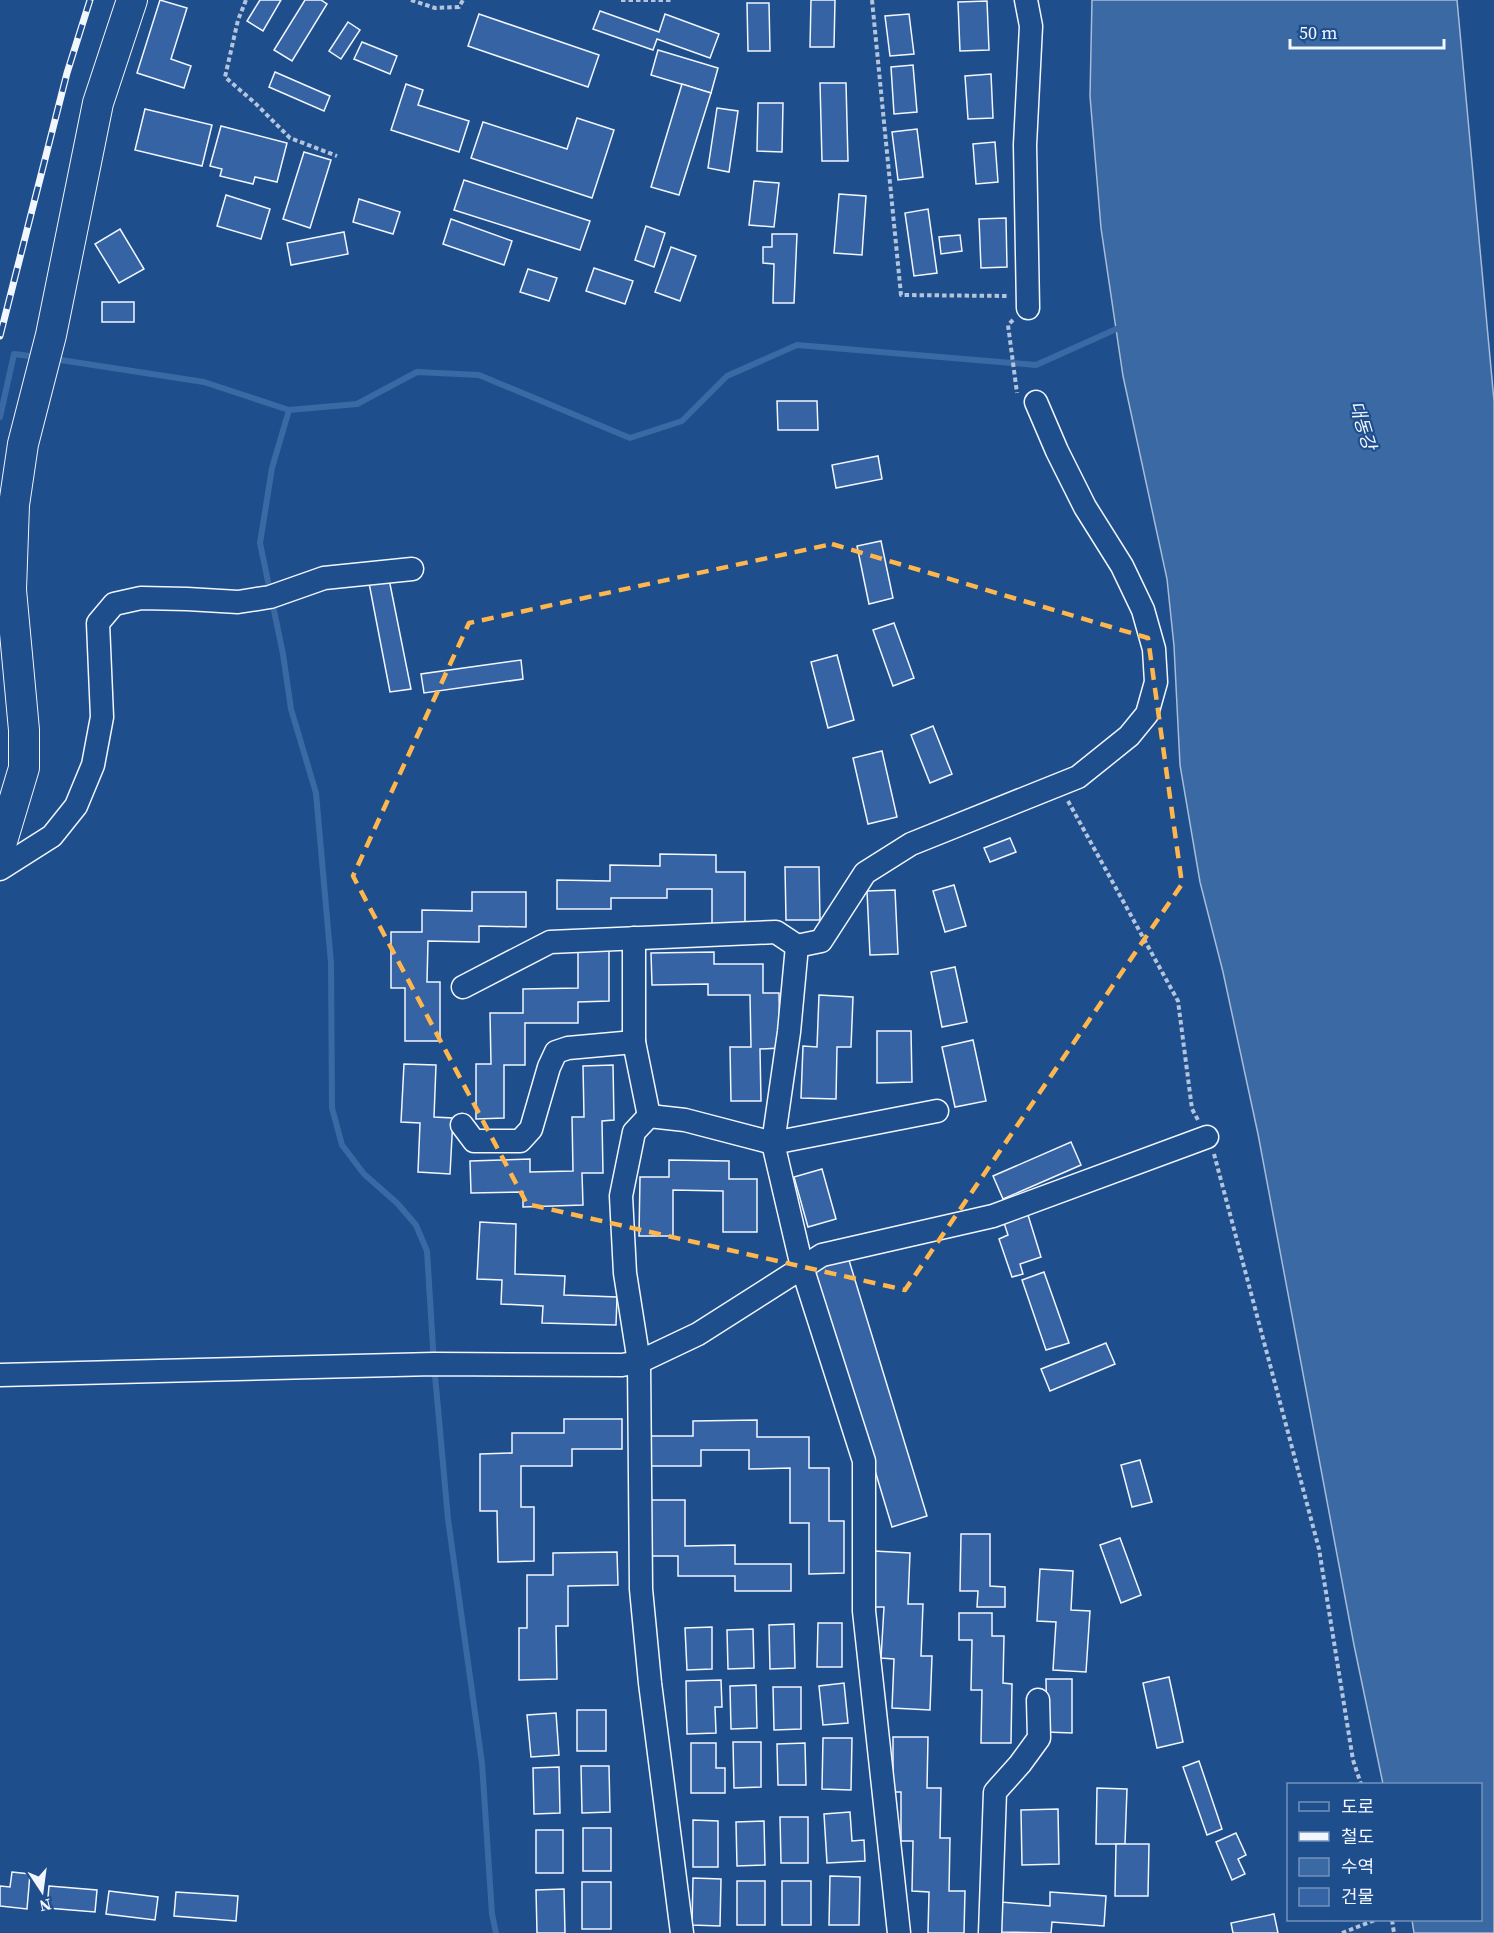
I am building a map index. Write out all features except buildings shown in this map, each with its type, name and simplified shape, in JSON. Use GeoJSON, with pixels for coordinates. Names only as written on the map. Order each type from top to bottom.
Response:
{"type":"FeatureCollection","features":[{"type":"Feature","properties":{"kind":"main road"},"geometry":{"type":"LineString","coordinates":[[0,848],[24,768],[24,730],[10,590],[14,506],[22,444],[51,335],[98,103],[132,0]]}},
{"type":"Feature","properties":{"kind":"street"},"geometry":{"type":"LineString","coordinates":[[1026,0],[1031,26],[1025,145],[1028,302]]}},
{"type":"Feature","properties":{"kind":"street"},"geometry":{"type":"LineString","coordinates":[[463,987],[550,942],[776,932],[797,946],[821,941],[865,873],[911,844],[1078,777],[1129,736],[1147,714],[1156,682],[1154,649],[1143,610],[1122,566],[1084,507],[1057,451],[1027,398]]}},
{"type":"Feature","properties":{"kind":"street"},"geometry":{"type":"LineString","coordinates":[[0,869],[52,836],[76,806],[93,765],[102,717],[98,623],[114,604],[141,598],[187,598],[238,602],[270,597],[324,578],[412,569]]}},
{"type":"Feature","properties":{"kind":"street"},"geometry":{"type":"LineString","coordinates":[[634,938],[634,1041],[649,1116]]}},
{"type":"Feature","properties":{"kind":"street"},"geometry":{"type":"LineString","coordinates":[[797,946],[789,1032],[773,1143],[802,1267],[864,1461],[864,1611],[899,1933]]}},
{"type":"Feature","properties":{"kind":"street"},"geometry":{"type":"LineString","coordinates":[[462,1125],[474,1141],[520,1141],[531,1129],[549,1067],[556,1053],[568,1048],[634,1041]]}},
{"type":"Feature","properties":{"kind":"street"},"geometry":{"type":"LineString","coordinates":[[649,1116],[686,1120],[773,1143],[937,1111]]}},
{"type":"Feature","properties":{"kind":"street"},"geometry":{"type":"LineString","coordinates":[[649,1116],[634,1132],[621,1196],[625,1273],[639,1362],[641,1589],[650,1683],[682,1933]]}},
{"type":"Feature","properties":{"kind":"street"},"geometry":{"type":"LineString","coordinates":[[0,1375],[434,1364],[622,1365],[639,1362],[698,1334],[822,1255],[993,1216],[1207,1137]]}},
{"type":"Feature","properties":{"kind":"street"},"geometry":{"type":"LineString","coordinates":[[990,1933],[995,1792],[1039,1738],[1038,1700]]}},
{"type":"Feature","properties":{"kind":"path"},"geometry":{"type":"LineString","coordinates":[[246,0],[238,20],[225,77],[290,138],[337,156]]}},
{"type":"Feature","properties":{"kind":"path"},"geometry":{"type":"LineString","coordinates":[[411,0],[435,8],[459,7],[463,0]]}},
{"type":"Feature","properties":{"kind":"path"},"geometry":{"type":"LineString","coordinates":[[621,0],[671,0]]}},
{"type":"Feature","properties":{"kind":"path"},"geometry":{"type":"LineString","coordinates":[[872,0],[901,295],[1028,302]]}},
{"type":"Feature","properties":{"kind":"path"},"geometry":{"type":"LineString","coordinates":[[1008,325],[1027,398]]}},
{"type":"Feature","properties":{"kind":"path"},"geometry":{"type":"LineString","coordinates":[[1059,785],[1178,1001],[1192,1109],[1216,1159],[1319,1549],[1353,1760],[1360,1783]]}},
{"type":"Feature","properties":{"kind":"path"},"geometry":{"type":"LineString","coordinates":[[1342,1933],[1372,1921]]}},
{"type":"Feature","properties":{"kind":"highlighted area"},"geometry":{"type":"Polygon","coordinates":[[[832,544],[1148,638],[1182,884],[905,1290],[527,1204],[353,876],[469,623],[832,544]]]}},
{"type":"Feature","properties":{"kind":"water","name":"대동강"},"geometry":{"type":"Polygon","coordinates":[[[1092,0],[1457,0],[1494,401],[1494,1933],[1414,1933],[1412,1921],[1482,1921],[1482,1783],[1383,1783],[1354,1645],[1258,1134],[1223,972],[1200,882],[1180,765],[1174,646],[1167,579],[1123,376],[1101,228],[1090,96],[1092,0]]]}},
{"type":"Feature","properties":{"kind":"waterway"},"geometry":{"type":"LineString","coordinates":[[54,359],[204,382],[289,410],[357,404],[417,372],[479,375],[630,438],[682,421],[727,376],[797,345],[1036,365],[1123,326]]}},
{"type":"Feature","properties":{"kind":"waterway"},"geometry":{"type":"LineString","coordinates":[[0,417],[14,354],[38,357]]}},
{"type":"Feature","properties":{"kind":"waterway"},"geometry":{"type":"LineString","coordinates":[[289,410],[272,468],[260,543],[283,654],[291,709],[316,793],[331,963],[332,1108],[342,1145],[364,1174],[397,1203],[416,1225],[427,1251],[434,1364],[448,1519],[482,1763],[492,1914],[496,1933]]}},
{"type":"Feature","properties":{"kind":"railway"},"geometry":{"type":"LineString","coordinates":[[0,336],[67,73],[90,0]]}}]}
